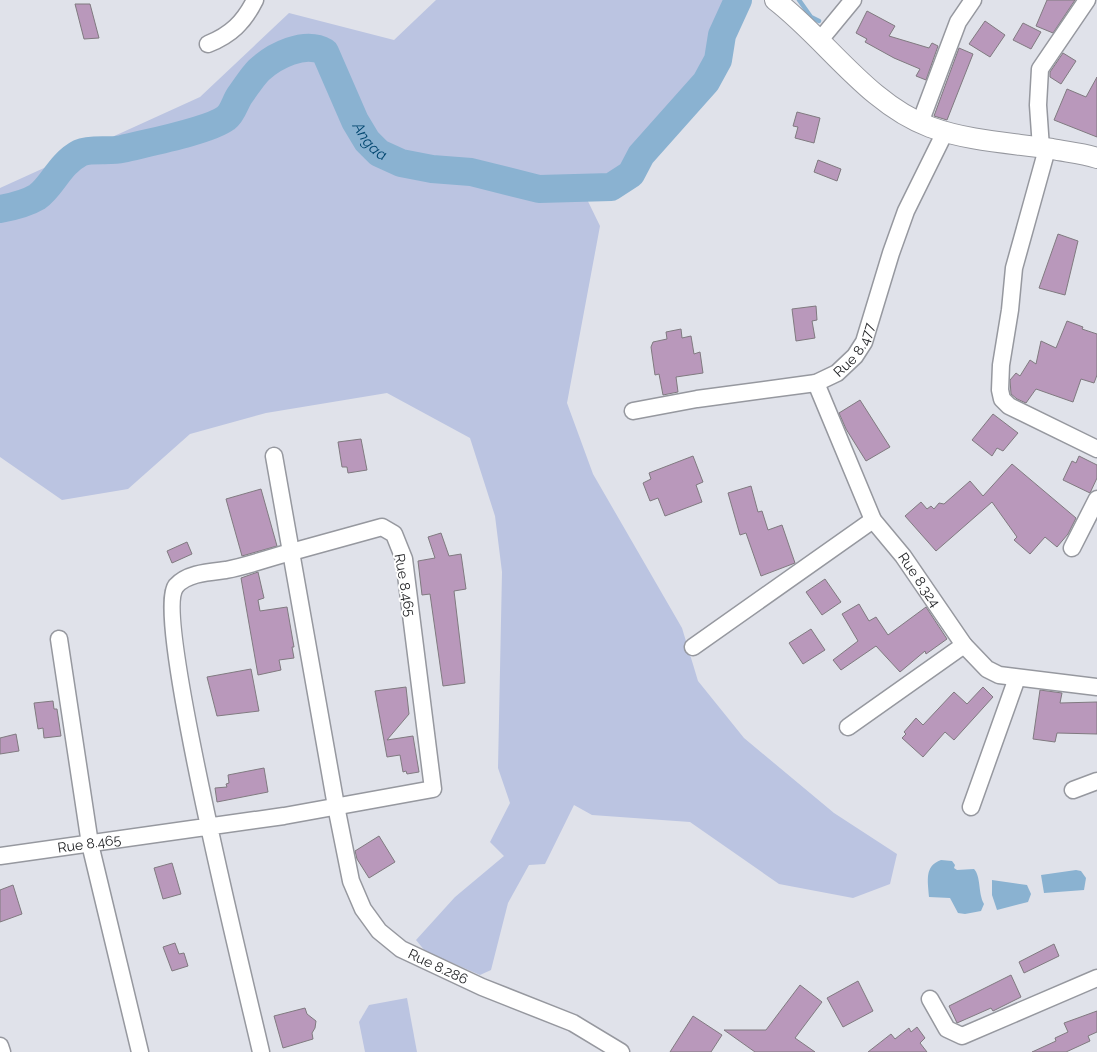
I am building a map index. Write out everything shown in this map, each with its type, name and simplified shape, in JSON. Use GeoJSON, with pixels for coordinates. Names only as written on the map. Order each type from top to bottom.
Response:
{"type":"FeatureCollection","features":[{"type":"Feature","properties":{"kind":"street"},"geometry":{"type":"LineString","coordinates":[[208,44],[224,38],[237,27],[249,13],[255,0]]}},
{"type":"Feature","properties":{"kind":"street"},"geometry":{"type":"LineString","coordinates":[[775,0],[884,100],[920,123],[945,132],[1097,158]]}},
{"type":"Feature","properties":{"kind":"street"},"geometry":{"type":"LineString","coordinates":[[820,40],[853,0]]}},
{"type":"Feature","properties":{"kind":"street"},"geometry":{"type":"LineString","coordinates":[[920,123],[958,22],[973,0]]}},
{"type":"Feature","properties":{"kind":"street"},"geometry":{"type":"LineString","coordinates":[[1087,0],[1040,69],[1038,105],[1044,148],[1014,268],[1010,310],[1001,365],[1000,390],[1002,399],[1009,406],[1097,450]]}},
{"type":"Feature","properties":{"kind":"street","name":"Rue 8.477"},"geometry":{"type":"LineString","coordinates":[[633,411],[697,399],[816,383],[837,373],[855,356],[864,342],[891,253],[906,212],[945,132]]}},
{"type":"Feature","properties":{"kind":"street","name":"Rue 8.324"},"geometry":{"type":"LineString","coordinates":[[816,383],[873,520],[902,556],[964,645],[987,669],[999,675],[1097,687]]}},
{"type":"Feature","properties":{"kind":"street","name":"Rue 8.286"},"geometry":{"type":"LineString","coordinates":[[274,456],[336,806],[351,881],[360,902],[380,930],[401,949],[482,987],[574,1023],[621,1052]]}},
{"type":"Feature","properties":{"kind":"street"},"geometry":{"type":"LineString","coordinates":[[1072,548],[1097,498]]}},
{"type":"Feature","properties":{"kind":"street"},"geometry":{"type":"LineString","coordinates":[[694,647],[873,520]]}},
{"type":"Feature","properties":{"kind":"street","name":"Rue 8.465"},"geometry":{"type":"LineString","coordinates":[[0,856],[90,844],[433,790],[404,559],[394,534],[382,527],[292,551],[256,564],[187,577],[176,586],[172,596],[177,653],[208,825]]}},
{"type":"Feature","properties":{"kind":"street"},"geometry":{"type":"LineString","coordinates":[[59,639],[90,844],[140,1052]]}},
{"type":"Feature","properties":{"kind":"street"},"geometry":{"type":"LineString","coordinates":[[848,727],[964,645]]}},
{"type":"Feature","properties":{"kind":"street"},"geometry":{"type":"LineString","coordinates":[[971,807],[1017,678]]}},
{"type":"Feature","properties":{"kind":"street"},"geometry":{"type":"LineString","coordinates":[[1073,790],[1097,781]]}},
{"type":"Feature","properties":{"kind":"street"},"geometry":{"type":"LineString","coordinates":[[208,825],[261,1052]]}},
{"type":"Feature","properties":{"kind":"street"},"geometry":{"type":"LineString","coordinates":[[930,999],[947,1029],[962,1036],[1097,978]]}},
{"type":"Feature","properties":{"kind":"street"},"geometry":{"type":"LineString","coordinates":[[0,1046],[2,1052]]}},
{"type":"Feature","properties":{"kind":"shaded area"},"geometry":{"type":"Polygon","coordinates":[[[436,0],[738,0],[722,35],[718,60],[706,82],[641,155],[631,174],[611,187],[581,187],[600,226],[567,403],[593,474],[682,628],[698,681],[744,738],[834,813],[897,854],[890,884],[853,898],[779,884],[690,822],[592,815],[574,805],[545,864],[529,865],[508,903],[491,970],[480,975],[425,951],[416,940],[455,897],[504,856],[490,842],[510,803],[498,768],[502,572],[495,516],[470,438],[387,393],[266,413],[190,434],[128,489],[62,500],[0,457],[0,188],[200,97],[289,13],[394,40],[436,0]]]}},
{"type":"Feature","properties":{"kind":"shaded area"},"geometry":{"type":"Polygon","coordinates":[[[941,860],[952,861],[955,865],[954,868],[957,870],[974,869],[978,876],[984,904],[981,911],[965,914],[958,913],[950,898],[929,897],[929,870],[941,860]]]}},
{"type":"Feature","properties":{"kind":"shaded area"},"geometry":{"type":"Polygon","coordinates":[[[1081,871],[1086,878],[1084,890],[1044,893],[1041,875],[1081,871]]]}},
{"type":"Feature","properties":{"kind":"shaded area"},"geometry":{"type":"Polygon","coordinates":[[[992,880],[1027,885],[1031,894],[1028,902],[997,910],[992,895],[992,880]]]}},
{"type":"Feature","properties":{"kind":"shaded area"},"geometry":{"type":"Polygon","coordinates":[[[407,998],[417,1052],[365,1052],[359,1022],[369,1005],[407,998]]]}},
{"type":"Feature","properties":{"kind":"building"},"geometry":{"type":"Polygon","coordinates":[[[1047,0],[1075,0],[1053,33],[1036,26],[1047,0]]]}},
{"type":"Feature","properties":{"kind":"building"},"geometry":{"type":"Polygon","coordinates":[[[75,4],[90,4],[99,38],[84,39],[75,4]]]}},
{"type":"Feature","properties":{"kind":"building"},"geometry":{"type":"Polygon","coordinates":[[[867,11],[895,26],[889,36],[929,48],[932,43],[938,46],[926,80],[916,76],[920,69],[894,58],[865,42],[867,39],[856,33],[867,11]]]}},
{"type":"Feature","properties":{"kind":"building"},"geometry":{"type":"Polygon","coordinates":[[[985,21],[1005,35],[990,57],[969,44],[985,21]]]}},
{"type":"Feature","properties":{"kind":"building"},"geometry":{"type":"Polygon","coordinates":[[[1023,23],[1041,32],[1031,49],[1013,40],[1023,23]]]}},
{"type":"Feature","properties":{"kind":"building"},"geometry":{"type":"Polygon","coordinates":[[[959,48],[973,54],[947,120],[934,116],[959,48]]]}},
{"type":"Feature","properties":{"kind":"building"},"geometry":{"type":"Polygon","coordinates":[[[1063,53],[1076,61],[1061,84],[1050,77],[1050,72],[1063,53]]]}},
{"type":"Feature","properties":{"kind":"building"},"geometry":{"type":"Polygon","coordinates":[[[1097,77],[1097,137],[1054,120],[1067,89],[1086,97],[1097,77]]]}},
{"type":"Feature","properties":{"kind":"building"},"geometry":{"type":"Polygon","coordinates":[[[797,112],[820,118],[814,143],[795,138],[798,127],[793,126],[797,112]]]}},
{"type":"Feature","properties":{"kind":"building"},"geometry":{"type":"Polygon","coordinates":[[[818,160],[841,169],[837,181],[814,172],[818,160]]]}},
{"type":"Feature","properties":{"kind":"building"},"geometry":{"type":"Polygon","coordinates":[[[1058,234],[1078,241],[1065,295],[1039,288],[1058,234]]]}},
{"type":"Feature","properties":{"kind":"building"},"geometry":{"type":"Polygon","coordinates":[[[816,306],[817,320],[812,321],[815,338],[796,341],[792,309],[816,306]]]}},
{"type":"Feature","properties":{"kind":"building"},"geometry":{"type":"Polygon","coordinates":[[[1067,321],[1097,334],[1097,375],[1094,383],[1081,379],[1073,402],[1036,389],[1026,403],[1017,399],[1011,394],[1010,380],[1016,373],[1020,376],[1030,360],[1036,364],[1041,341],[1056,348],[1067,321]]]}},
{"type":"Feature","properties":{"kind":"building"},"geometry":{"type":"Polygon","coordinates":[[[681,329],[682,338],[691,336],[694,354],[700,352],[703,373],[676,377],[678,392],[663,395],[659,374],[655,375],[651,347],[653,342],[667,339],[666,332],[681,329]]]}},
{"type":"Feature","properties":{"kind":"building"},"geometry":{"type":"Polygon","coordinates":[[[860,400],[890,447],[866,461],[846,429],[839,413],[860,400]]]}},
{"type":"Feature","properties":{"kind":"building"},"geometry":{"type":"Polygon","coordinates":[[[993,414],[1018,433],[1003,451],[997,448],[992,456],[972,440],[993,414]]]}},
{"type":"Feature","properties":{"kind":"building"},"geometry":{"type":"Polygon","coordinates":[[[361,439],[367,470],[348,473],[347,467],[342,467],[338,442],[361,439]]]}},
{"type":"Feature","properties":{"kind":"building"},"geometry":{"type":"Polygon","coordinates":[[[693,456],[703,482],[696,485],[702,502],[665,516],[658,498],[650,501],[643,483],[651,479],[649,473],[693,456]]]}},
{"type":"Feature","properties":{"kind":"building"},"geometry":{"type":"Polygon","coordinates":[[[1079,456],[1097,465],[1097,478],[1090,493],[1063,480],[1072,461],[1076,463],[1079,456]]]}},
{"type":"Feature","properties":{"kind":"building"},"geometry":{"type":"Polygon","coordinates":[[[1012,464],[1076,518],[1068,534],[1057,547],[1045,537],[1030,554],[1014,540],[1017,537],[992,502],[936,551],[905,516],[921,502],[927,509],[931,506],[934,509],[939,503],[944,504],[970,481],[983,496],[1012,464]]]}},
{"type":"Feature","properties":{"kind":"building"},"geometry":{"type":"Polygon","coordinates":[[[751,486],[758,512],[762,511],[768,530],[782,525],[795,563],[761,576],[746,533],[740,535],[728,493],[751,486]]]}},
{"type":"Feature","properties":{"kind":"building"},"geometry":{"type":"Polygon","coordinates":[[[261,489],[277,546],[242,556],[226,499],[261,489]]]}},
{"type":"Feature","properties":{"kind":"building"},"geometry":{"type":"Polygon","coordinates":[[[441,533],[449,556],[461,554],[466,589],[454,591],[465,683],[443,686],[430,594],[422,595],[418,561],[435,558],[428,537],[441,533]]]}},
{"type":"Feature","properties":{"kind":"building"},"geometry":{"type":"Polygon","coordinates":[[[187,542],[192,554],[172,563],[167,551],[187,542]]]}},
{"type":"Feature","properties":{"kind":"building"},"geometry":{"type":"Polygon","coordinates":[[[258,572],[264,598],[258,600],[260,611],[287,607],[294,658],[279,660],[281,670],[258,675],[241,578],[258,572]]]}},
{"type":"Feature","properties":{"kind":"building"},"geometry":{"type":"Polygon","coordinates":[[[825,579],[841,602],[822,615],[806,592],[825,579]]]}},
{"type":"Feature","properties":{"kind":"building"},"geometry":{"type":"Polygon","coordinates":[[[859,604],[869,621],[876,617],[888,635],[926,607],[947,639],[926,654],[925,651],[900,672],[876,646],[841,670],[833,660],[858,641],[842,614],[859,604]]]}},
{"type":"Feature","properties":{"kind":"building"},"geometry":{"type":"Polygon","coordinates":[[[811,629],[825,650],[803,664],[789,643],[811,629]]]}},
{"type":"Feature","properties":{"kind":"building"},"geometry":{"type":"Polygon","coordinates":[[[251,669],[259,711],[217,716],[207,677],[251,669]]]}},
{"type":"Feature","properties":{"kind":"building"},"geometry":{"type":"Polygon","coordinates":[[[406,687],[409,714],[387,740],[413,736],[419,772],[407,774],[406,771],[403,772],[400,755],[387,757],[375,691],[406,687]]]}},
{"type":"Feature","properties":{"kind":"building"},"geometry":{"type":"Polygon","coordinates":[[[983,687],[993,697],[954,740],[945,732],[923,757],[902,738],[906,734],[904,732],[916,718],[923,725],[954,692],[967,704],[983,687]]]}},
{"type":"Feature","properties":{"kind":"building"},"geometry":{"type":"Polygon","coordinates":[[[1040,690],[1062,693],[1060,703],[1097,702],[1097,734],[1057,733],[1055,742],[1033,739],[1040,690]]]}},
{"type":"Feature","properties":{"kind":"building"},"geometry":{"type":"Polygon","coordinates":[[[53,701],[54,709],[57,709],[61,736],[44,738],[43,728],[38,729],[34,703],[53,701]]]}},
{"type":"Feature","properties":{"kind":"building"},"geometry":{"type":"Polygon","coordinates":[[[16,734],[19,751],[0,754],[0,738],[16,734]]]}},
{"type":"Feature","properties":{"kind":"building"},"geometry":{"type":"Polygon","coordinates":[[[264,768],[268,792],[217,802],[215,788],[227,787],[226,784],[229,783],[228,775],[264,768]]]}},
{"type":"Feature","properties":{"kind":"building"},"geometry":{"type":"Polygon","coordinates":[[[379,836],[395,862],[369,878],[357,859],[355,851],[379,836]]]}},
{"type":"Feature","properties":{"kind":"building"},"geometry":{"type":"Polygon","coordinates":[[[172,863],[181,894],[163,899],[154,868],[172,863]]]}},
{"type":"Feature","properties":{"kind":"building"},"geometry":{"type":"Polygon","coordinates":[[[13,885],[22,914],[0,922],[0,890],[13,885]]]}},
{"type":"Feature","properties":{"kind":"building"},"geometry":{"type":"Polygon","coordinates":[[[175,943],[179,954],[184,953],[188,966],[172,971],[163,947],[175,943]]]}},
{"type":"Feature","properties":{"kind":"building"},"geometry":{"type":"Polygon","coordinates":[[[1054,944],[1059,956],[1024,973],[1019,962],[1054,944]]]}},
{"type":"Feature","properties":{"kind":"building"},"geometry":{"type":"Polygon","coordinates":[[[1011,975],[1021,997],[993,1011],[991,1008],[957,1023],[949,1006],[1011,975]]]}},
{"type":"Feature","properties":{"kind":"building"},"geometry":{"type":"Polygon","coordinates":[[[858,981],[873,1011],[843,1027],[827,998],[858,981]]]}},
{"type":"Feature","properties":{"kind":"building"},"geometry":{"type":"Polygon","coordinates":[[[800,985],[822,1002],[795,1038],[815,1052],[755,1052],[724,1030],[766,1030],[800,985]]]}},
{"type":"Feature","properties":{"kind":"building"},"geometry":{"type":"Polygon","coordinates":[[[305,1008],[307,1014],[316,1021],[312,1033],[313,1039],[283,1048],[274,1016],[305,1008]]]}},
{"type":"Feature","properties":{"kind":"building"},"geometry":{"type":"Polygon","coordinates":[[[1097,1011],[1097,1032],[1088,1036],[1090,1041],[1066,1052],[1032,1052],[1056,1041],[1055,1038],[1068,1032],[1064,1023],[1097,1011]]]}},
{"type":"Feature","properties":{"kind":"building"},"geometry":{"type":"Polygon","coordinates":[[[693,1016],[722,1035],[711,1052],[670,1052],[693,1016]]]}},
{"type":"Feature","properties":{"kind":"building"},"geometry":{"type":"Polygon","coordinates":[[[917,1027],[925,1038],[920,1043],[927,1052],[868,1052],[891,1034],[895,1039],[909,1028],[911,1032],[917,1027]]]}},
{"type":"Feature","properties":{"kind":"waterway","name":"Angaa"},"geometry":{"type":"LineString","coordinates":[[0,209],[24,203],[37,197],[61,169],[80,153],[122,149],[192,132],[218,123],[228,116],[249,82],[265,65],[290,51],[308,48],[325,52],[355,121],[367,141],[379,153],[401,163],[432,169],[471,172],[539,189],[611,187],[631,174],[641,155],[706,82],[718,60],[722,35],[738,0]]}},
{"type":"Feature","properties":{"kind":"waterway"},"geometry":{"type":"LineString","coordinates":[[799,0],[811,17],[819,21]]}}]}
